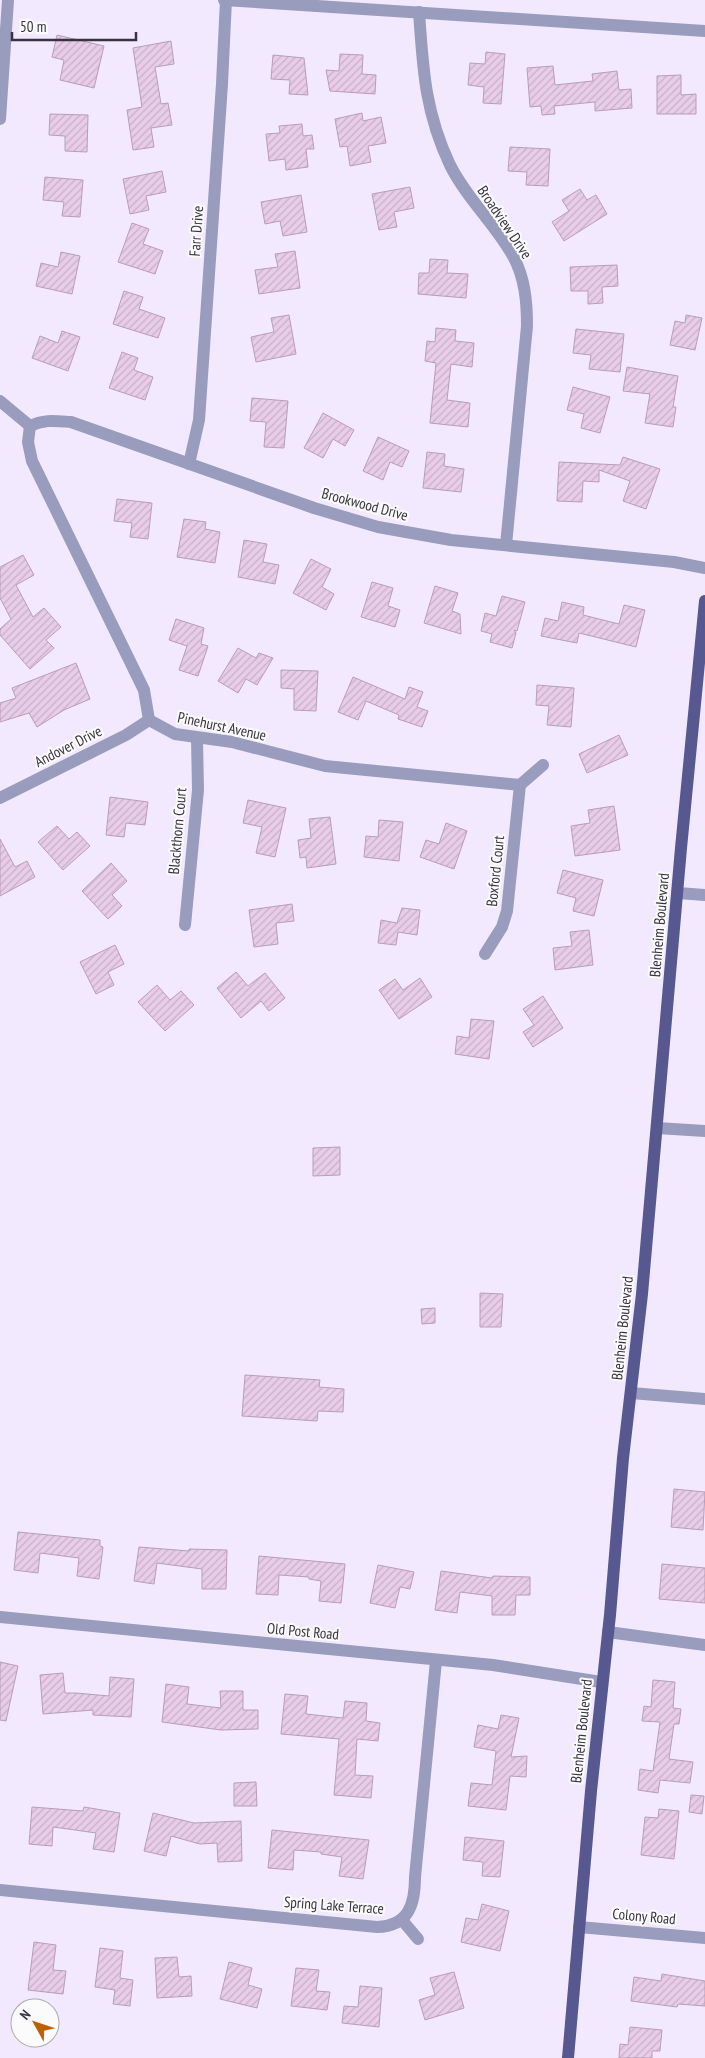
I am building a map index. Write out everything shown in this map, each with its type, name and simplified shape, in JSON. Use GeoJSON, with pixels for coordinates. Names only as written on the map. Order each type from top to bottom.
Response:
{"type":"FeatureCollection","features":[{"type":"Feature","properties":{"kind":"main road","name":"Blenheim Boulevard"},"geometry":{"type":"LineString","coordinates":[[568,2058],[623,1458],[657,1128],[705,601]]}},
{"type":"Feature","properties":{"kind":"street"},"geometry":{"type":"LineString","coordinates":[[0,119],[8,0]]}},
{"type":"Feature","properties":{"kind":"street"},"geometry":{"type":"LineString","coordinates":[[225,0],[705,31]]}},
{"type":"Feature","properties":{"kind":"street","name":"Farr Drive"},"geometry":{"type":"LineString","coordinates":[[189,464],[199,420],[222,84],[225,0]]}},
{"type":"Feature","properties":{"kind":"street","name":"Broadview Drive"},"geometry":{"type":"LineString","coordinates":[[419,12],[424,80],[429,108],[438,136],[467,194],[513,256],[521,274],[526,294],[527,326],[506,545]]}},
{"type":"Feature","properties":{"kind":"street"},"geometry":{"type":"LineString","coordinates":[[0,401],[30,426],[28,442],[32,460],[144,690],[150,720]]}},
{"type":"Feature","properties":{"kind":"street","name":"Brookwood Drive"},"geometry":{"type":"LineString","coordinates":[[30,426],[40,421],[49,420],[71,422],[314,508],[378,527],[451,540],[674,562],[705,568]]}},
{"type":"Feature","properties":{"kind":"street","name":"Pinehurst Avenue"},"geometry":{"type":"LineString","coordinates":[[150,720],[175,734],[197,739],[232,742],[325,766],[520,786]]}},
{"type":"Feature","properties":{"kind":"street","name":"Andover Drive"},"geometry":{"type":"LineString","coordinates":[[0,798],[126,735],[150,720]]}},
{"type":"Feature","properties":{"kind":"street","name":"Blackthorn Court"},"geometry":{"type":"LineString","coordinates":[[185,925],[198,790],[197,739]]}},
{"type":"Feature","properties":{"kind":"street"},"geometry":{"type":"LineString","coordinates":[[520,786],[543,765]]}},
{"type":"Feature","properties":{"kind":"street","name":"Boxford Court"},"geometry":{"type":"LineString","coordinates":[[485,954],[502,927],[508,911],[520,786]]}},
{"type":"Feature","properties":{"kind":"street"},"geometry":{"type":"LineString","coordinates":[[678,893],[705,895]]}},
{"type":"Feature","properties":{"kind":"street"},"geometry":{"type":"LineString","coordinates":[[657,1128],[705,1131]]}},
{"type":"Feature","properties":{"kind":"street"},"geometry":{"type":"LineString","coordinates":[[631,1393],[705,1399]]}},
{"type":"Feature","properties":{"kind":"street","name":"Old Post Road"},"geometry":{"type":"LineString","coordinates":[[0,1618],[493,1665],[602,1682]]}},
{"type":"Feature","properties":{"kind":"street"},"geometry":{"type":"LineString","coordinates":[[608,1632],[705,1645]]}},
{"type":"Feature","properties":{"kind":"street","name":"Spring Lake Terrace"},"geometry":{"type":"LineString","coordinates":[[0,1890],[377,1927],[385,1927],[402,1920],[410,1910],[415,1894],[415,1877],[436,1660]]}},
{"type":"Feature","properties":{"kind":"street"},"geometry":{"type":"LineString","coordinates":[[402,1920],[418,1939]]}},
{"type":"Feature","properties":{"kind":"street","name":"Colony Road"},"geometry":{"type":"LineString","coordinates":[[579,1928],[705,1938]]}},
{"type":"Feature","properties":{"kind":"building"},"geometry":{"type":"Polygon","coordinates":[[[57,35],[104,46],[94,88],[60,80],[64,60],[52,57],[57,35]]]}},
{"type":"Feature","properties":{"kind":"building"},"geometry":{"type":"Polygon","coordinates":[[[171,41],[174,64],[155,67],[161,104],[168,103],[172,125],[151,128],[154,147],[133,150],[127,110],[142,107],[133,48],[171,41]]]}},
{"type":"Feature","properties":{"kind":"building"},"geometry":{"type":"Polygon","coordinates":[[[486,52],[505,54],[501,104],[483,103],[484,87],[468,85],[470,63],[485,64],[486,52]]]}},
{"type":"Feature","properties":{"kind":"building"},"geometry":{"type":"Polygon","coordinates":[[[340,54],[363,55],[362,74],[376,75],[375,94],[330,91],[326,70],[339,71],[340,54]]]}},
{"type":"Feature","properties":{"kind":"building"},"geometry":{"type":"Polygon","coordinates":[[[273,55],[304,58],[308,95],[289,94],[290,80],[271,79],[273,55]]]}},
{"type":"Feature","properties":{"kind":"building"},"geometry":{"type":"Polygon","coordinates":[[[553,66],[555,85],[593,81],[592,74],[617,71],[619,90],[631,89],[632,108],[595,111],[595,102],[554,106],[555,114],[542,115],[541,106],[530,107],[527,68],[553,66]]]}},
{"type":"Feature","properties":{"kind":"building"},"geometry":{"type":"Polygon","coordinates":[[[681,75],[681,95],[696,94],[696,114],[657,114],[657,76],[681,75]]]}},
{"type":"Feature","properties":{"kind":"building"},"geometry":{"type":"Polygon","coordinates":[[[362,113],[363,121],[381,117],[386,143],[368,146],[371,162],[350,166],[347,146],[340,147],[335,119],[362,113]]]}},
{"type":"Feature","properties":{"kind":"building"},"geometry":{"type":"Polygon","coordinates":[[[50,114],[88,115],[87,152],[65,151],[65,136],[49,135],[50,114]]]}},
{"type":"Feature","properties":{"kind":"building"},"geometry":{"type":"Polygon","coordinates":[[[302,124],[303,136],[312,135],[314,149],[306,149],[308,167],[286,170],[285,159],[269,161],[266,134],[280,133],[279,126],[302,124]]]}},
{"type":"Feature","properties":{"kind":"building"},"geometry":{"type":"Polygon","coordinates":[[[510,147],[550,149],[548,186],[526,185],[527,172],[508,171],[510,147]]]}},
{"type":"Feature","properties":{"kind":"building"},"geometry":{"type":"Polygon","coordinates":[[[162,171],[166,192],[146,196],[149,210],[130,214],[123,179],[162,171]]]}},
{"type":"Feature","properties":{"kind":"building"},"geometry":{"type":"Polygon","coordinates":[[[45,177],[83,180],[80,217],[62,216],[64,202],[43,200],[45,177]]]}},
{"type":"Feature","properties":{"kind":"building"},"geometry":{"type":"Polygon","coordinates":[[[410,187],[414,208],[394,212],[397,227],[379,230],[372,194],[410,187]]]}},
{"type":"Feature","properties":{"kind":"building"},"geometry":{"type":"Polygon","coordinates":[[[580,189],[587,200],[596,195],[607,214],[564,241],[552,222],[569,211],[562,200],[580,189]]]}},
{"type":"Feature","properties":{"kind":"building"},"geometry":{"type":"Polygon","coordinates":[[[301,195],[307,232],[283,236],[280,221],[265,224],[261,202],[301,195]]]}},
{"type":"Feature","properties":{"kind":"building"},"geometry":{"type":"Polygon","coordinates":[[[132,223],[149,229],[143,244],[163,251],[155,274],[118,262],[132,223]]]}},
{"type":"Feature","properties":{"kind":"building"},"geometry":{"type":"Polygon","coordinates":[[[295,251],[300,288],[259,294],[255,270],[278,267],[275,254],[295,251]]]}},
{"type":"Feature","properties":{"kind":"building"},"geometry":{"type":"Polygon","coordinates":[[[61,252],[80,256],[72,294],[36,286],[41,263],[58,267],[61,252]]]}},
{"type":"Feature","properties":{"kind":"building"},"geometry":{"type":"Polygon","coordinates":[[[430,259],[448,260],[447,273],[468,274],[466,298],[418,294],[419,273],[429,273],[430,259]]]}},
{"type":"Feature","properties":{"kind":"building"},"geometry":{"type":"Polygon","coordinates":[[[617,265],[618,286],[602,287],[603,303],[588,304],[588,291],[571,291],[570,267],[617,265]]]}},
{"type":"Feature","properties":{"kind":"building"},"geometry":{"type":"Polygon","coordinates":[[[124,291],[143,297],[139,309],[165,318],[158,338],[113,324],[124,291]]]}},
{"type":"Feature","properties":{"kind":"building"},"geometry":{"type":"Polygon","coordinates":[[[289,315],[296,354],[256,362],[251,337],[274,332],[271,318],[289,315]]]}},
{"type":"Feature","properties":{"kind":"building"},"geometry":{"type":"Polygon","coordinates":[[[686,315],[702,318],[695,350],[670,345],[675,321],[685,323],[686,315]]]}},
{"type":"Feature","properties":{"kind":"building"},"geometry":{"type":"Polygon","coordinates":[[[436,328],[456,330],[455,341],[474,343],[472,367],[451,364],[447,400],[470,403],[468,427],[430,423],[436,363],[425,361],[427,341],[435,342],[436,328]]]}},
{"type":"Feature","properties":{"kind":"building"},"geometry":{"type":"Polygon","coordinates":[[[576,329],[624,334],[620,372],[589,369],[591,355],[573,353],[576,329]]]}},
{"type":"Feature","properties":{"kind":"building"},"geometry":{"type":"Polygon","coordinates":[[[62,331],[80,337],[68,371],[32,358],[40,336],[58,343],[62,331]]]}},
{"type":"Feature","properties":{"kind":"building"},"geometry":{"type":"Polygon","coordinates":[[[122,352],[138,358],[134,370],[153,377],[145,400],[109,388],[122,352]]]}},
{"type":"Feature","properties":{"kind":"building"},"geometry":{"type":"Polygon","coordinates":[[[627,367],[678,376],[673,407],[676,407],[673,427],[645,423],[650,394],[623,391],[627,367]]]}},
{"type":"Feature","properties":{"kind":"building"},"geometry":{"type":"Polygon","coordinates":[[[573,387],[610,397],[600,433],[581,428],[584,414],[567,410],[573,387]]]}},
{"type":"Feature","properties":{"kind":"building"},"geometry":{"type":"Polygon","coordinates":[[[252,398],[288,401],[284,448],[264,447],[266,422],[250,421],[252,398]]]}},
{"type":"Feature","properties":{"kind":"building"},"geometry":{"type":"Polygon","coordinates":[[[323,413],[354,430],[345,446],[333,439],[323,458],[304,448],[323,413]]]}},
{"type":"Feature","properties":{"kind":"building"},"geometry":{"type":"Polygon","coordinates":[[[378,437],[409,451],[402,467],[390,462],[383,480],[363,471],[378,437]]]}},
{"type":"Feature","properties":{"kind":"building"},"geometry":{"type":"Polygon","coordinates":[[[427,452],[445,454],[444,466],[464,469],[461,492],[423,488],[427,452]]]}},
{"type":"Feature","properties":{"kind":"building"},"geometry":{"type":"Polygon","coordinates":[[[623,457],[660,469],[646,509],[623,501],[630,481],[599,470],[599,482],[583,481],[582,502],[557,501],[559,462],[620,465],[623,457]]]}},
{"type":"Feature","properties":{"kind":"building"},"geometry":{"type":"Polygon","coordinates":[[[117,499],[152,503],[148,539],[130,537],[132,523],[114,521],[117,499]]]}},
{"type":"Feature","properties":{"kind":"building"},"geometry":{"type":"Polygon","coordinates":[[[184,519],[206,522],[205,529],[220,532],[215,563],[177,557],[184,519]]]}},
{"type":"Feature","properties":{"kind":"building"},"geometry":{"type":"Polygon","coordinates":[[[244,540],[267,544],[263,562],[279,565],[275,584],[238,577],[244,540]]]}},
{"type":"Feature","properties":{"kind":"building"},"geometry":{"type":"Polygon","coordinates":[[[23,555],[34,575],[16,585],[33,617],[44,608],[61,627],[46,640],[54,648],[30,669],[0,635],[0,629],[11,619],[0,598],[0,567],[23,555]]]}},
{"type":"Feature","properties":{"kind":"building"},"geometry":{"type":"Polygon","coordinates":[[[311,559],[331,569],[322,587],[334,594],[326,610],[293,593],[311,559]]]}},
{"type":"Feature","properties":{"kind":"building"},"geometry":{"type":"Polygon","coordinates":[[[372,582],[393,588],[388,606],[400,610],[395,627],[361,617],[372,582]]]}},
{"type":"Feature","properties":{"kind":"building"},"geometry":{"type":"Polygon","coordinates":[[[435,586],[458,593],[452,611],[460,614],[461,634],[424,623],[435,586]]]}},
{"type":"Feature","properties":{"kind":"building"},"geometry":{"type":"Polygon","coordinates":[[[502,596],[525,602],[517,631],[514,630],[516,633],[512,648],[490,642],[492,634],[481,631],[485,613],[496,616],[502,596]]]}},
{"type":"Feature","properties":{"kind":"building"},"geometry":{"type":"Polygon","coordinates":[[[562,602],[584,607],[583,615],[619,624],[624,605],[645,610],[636,647],[579,633],[577,643],[541,636],[545,618],[558,621],[562,602]]]}},
{"type":"Feature","properties":{"kind":"building"},"geometry":{"type":"Polygon","coordinates":[[[176,619],[204,628],[201,644],[208,646],[198,676],[179,670],[187,646],[169,640],[176,619]]]}},
{"type":"Feature","properties":{"kind":"building"},"geometry":{"type":"Polygon","coordinates":[[[238,648],[256,658],[259,653],[273,658],[257,685],[246,679],[238,693],[218,681],[238,648]]]}},
{"type":"Feature","properties":{"kind":"building"},"geometry":{"type":"Polygon","coordinates":[[[76,663],[90,699],[64,710],[37,727],[29,713],[0,722],[0,703],[16,698],[12,688],[76,663]]]}},
{"type":"Feature","properties":{"kind":"building"},"geometry":{"type":"Polygon","coordinates":[[[281,670],[318,671],[316,711],[294,710],[294,689],[281,688],[281,670]]]}},
{"type":"Feature","properties":{"kind":"building"},"geometry":{"type":"Polygon","coordinates":[[[353,677],[405,699],[409,687],[423,692],[417,707],[428,711],[422,727],[398,719],[399,715],[366,701],[358,720],[338,712],[353,677]]]}},
{"type":"Feature","properties":{"kind":"building"},"geometry":{"type":"Polygon","coordinates":[[[537,685],[574,688],[571,727],[547,725],[549,706],[536,705],[537,685]]]}},
{"type":"Feature","properties":{"kind":"building"},"geometry":{"type":"Polygon","coordinates":[[[619,735],[628,755],[587,773],[579,754],[619,735]]]}},
{"type":"Feature","properties":{"kind":"building"},"geometry":{"type":"Polygon","coordinates":[[[110,797],[148,802],[145,825],[126,823],[124,837],[106,835],[110,797]]]}},
{"type":"Feature","properties":{"kind":"building"},"geometry":{"type":"Polygon","coordinates":[[[248,800],[286,808],[275,857],[256,853],[262,827],[243,823],[248,800]]]}},
{"type":"Feature","properties":{"kind":"building"},"geometry":{"type":"Polygon","coordinates":[[[614,806],[620,850],[575,856],[571,826],[590,823],[588,810],[614,806]]]}},
{"type":"Feature","properties":{"kind":"building"},"geometry":{"type":"Polygon","coordinates":[[[330,817],[336,864],[307,868],[306,857],[300,858],[298,840],[311,838],[309,819],[330,817]]]}},
{"type":"Feature","properties":{"kind":"building"},"geometry":{"type":"Polygon","coordinates":[[[379,820],[403,822],[399,861],[364,857],[366,836],[378,837],[379,820]]]}},
{"type":"Feature","properties":{"kind":"building"},"geometry":{"type":"Polygon","coordinates":[[[446,823],[467,831],[454,869],[420,857],[426,840],[439,844],[446,823]]]}},
{"type":"Feature","properties":{"kind":"building"},"geometry":{"type":"Polygon","coordinates":[[[57,826],[69,839],[77,832],[90,846],[63,870],[38,842],[57,826]]]}},
{"type":"Feature","properties":{"kind":"building"},"geometry":{"type":"Polygon","coordinates":[[[0,839],[15,867],[27,861],[35,877],[0,896],[0,839]]]}},
{"type":"Feature","properties":{"kind":"building"},"geometry":{"type":"Polygon","coordinates":[[[111,863],[127,881],[112,895],[122,906],[108,919],[82,891],[111,863]]]}},
{"type":"Feature","properties":{"kind":"building"},"geometry":{"type":"Polygon","coordinates":[[[563,870],[603,880],[594,916],[573,911],[576,898],[557,893],[563,870]]]}},
{"type":"Feature","properties":{"kind":"building"},"geometry":{"type":"Polygon","coordinates":[[[292,904],[294,921],[276,923],[278,944],[254,947],[249,910],[292,904]]]}},
{"type":"Feature","properties":{"kind":"building"},"geometry":{"type":"Polygon","coordinates":[[[402,908],[420,910],[417,935],[398,932],[396,945],[378,943],[381,920],[397,923],[402,908]]]}},
{"type":"Feature","properties":{"kind":"building"},"geometry":{"type":"Polygon","coordinates":[[[589,930],[593,965],[555,970],[553,948],[572,946],[570,932],[589,930]]]}},
{"type":"Feature","properties":{"kind":"building"},"geometry":{"type":"Polygon","coordinates":[[[115,945],[124,964],[108,972],[114,985],[96,994],[80,962],[115,945]]]}},
{"type":"Feature","properties":{"kind":"building"},"geometry":{"type":"Polygon","coordinates":[[[236,972],[248,986],[265,973],[285,998],[269,1011],[261,1001],[241,1018],[217,988],[236,972]]]}},
{"type":"Feature","properties":{"kind":"building"},"geometry":{"type":"Polygon","coordinates":[[[420,978],[432,997],[399,1019],[379,990],[395,979],[403,990],[420,978]]]}},
{"type":"Feature","properties":{"kind":"building"},"geometry":{"type":"Polygon","coordinates":[[[157,985],[170,1000],[181,991],[194,1005],[165,1031],[138,1002],[157,985]]]}},
{"type":"Feature","properties":{"kind":"building"},"geometry":{"type":"Polygon","coordinates":[[[543,996],[563,1028],[533,1047],[523,1032],[534,1025],[523,1009],[543,996]]]}},
{"type":"Feature","properties":{"kind":"building"},"geometry":{"type":"Polygon","coordinates":[[[471,1019],[494,1021],[489,1059],[455,1054],[457,1036],[469,1038],[471,1019]]]}},
{"type":"Feature","properties":{"kind":"building"},"geometry":{"type":"Polygon","coordinates":[[[340,1147],[340,1175],[313,1176],[313,1148],[340,1147]]]}},
{"type":"Feature","properties":{"kind":"building"},"geometry":{"type":"Polygon","coordinates":[[[480,1293],[503,1294],[501,1327],[480,1327],[480,1293]]]}},
{"type":"Feature","properties":{"kind":"building"},"geometry":{"type":"Polygon","coordinates":[[[435,1308],[435,1323],[422,1324],[421,1309],[435,1308]]]}},
{"type":"Feature","properties":{"kind":"building"},"geometry":{"type":"Polygon","coordinates":[[[245,1375],[320,1380],[319,1387],[344,1389],[343,1412],[318,1411],[317,1421],[242,1416],[245,1375]]]}},
{"type":"Feature","properties":{"kind":"building"},"geometry":{"type":"Polygon","coordinates":[[[674,1489],[705,1492],[703,1530],[671,1527],[674,1489]]]}},
{"type":"Feature","properties":{"kind":"building"},"geometry":{"type":"Polygon","coordinates":[[[18,1532],[100,1540],[100,1546],[103,1547],[99,1579],[77,1576],[79,1558],[40,1553],[38,1573],[14,1570],[18,1532]]]}},
{"type":"Feature","properties":{"kind":"building"},"geometry":{"type":"Polygon","coordinates":[[[139,1547],[189,1551],[189,1549],[227,1550],[226,1589],[202,1589],[202,1569],[157,1563],[154,1584],[134,1581],[139,1547]]]}},
{"type":"Feature","properties":{"kind":"building"},"geometry":{"type":"Polygon","coordinates":[[[259,1556],[345,1564],[341,1603],[319,1601],[321,1581],[309,1579],[309,1577],[279,1575],[278,1595],[256,1594],[259,1556]]]}},
{"type":"Feature","properties":{"kind":"building"},"geometry":{"type":"Polygon","coordinates":[[[662,1564],[705,1568],[705,1603],[659,1599],[662,1564]]]}},
{"type":"Feature","properties":{"kind":"building"},"geometry":{"type":"Polygon","coordinates":[[[378,1565],[414,1572],[410,1589],[400,1587],[395,1608],[370,1603],[378,1565]]]}},
{"type":"Feature","properties":{"kind":"building"},"geometry":{"type":"Polygon","coordinates":[[[441,1571],[492,1578],[493,1576],[530,1577],[530,1595],[516,1595],[515,1615],[492,1615],[492,1596],[460,1592],[457,1613],[435,1610],[441,1571]]]}},
{"type":"Feature","properties":{"kind":"building"},"geometry":{"type":"Polygon","coordinates":[[[0,1662],[18,1666],[6,1721],[0,1720],[0,1662]]]}},
{"type":"Feature","properties":{"kind":"building"},"geometry":{"type":"Polygon","coordinates":[[[63,1673],[65,1693],[109,1696],[110,1677],[134,1679],[131,1717],[93,1715],[93,1710],[43,1714],[40,1675],[63,1673]]]}},
{"type":"Feature","properties":{"kind":"building"},"geometry":{"type":"Polygon","coordinates":[[[653,1680],[675,1682],[673,1708],[681,1709],[679,1724],[674,1724],[669,1759],[693,1762],[690,1783],[660,1780],[658,1793],[638,1790],[640,1769],[653,1771],[660,1722],[642,1721],[644,1706],[651,1707],[653,1680]]]}},
{"type":"Feature","properties":{"kind":"building"},"geometry":{"type":"Polygon","coordinates":[[[166,1684],[189,1687],[187,1704],[221,1708],[220,1691],[243,1691],[243,1710],[258,1710],[258,1729],[221,1730],[162,1722],[166,1684]]]}},
{"type":"Feature","properties":{"kind":"building"},"geometry":{"type":"Polygon","coordinates":[[[285,1694],[308,1696],[306,1714],[343,1718],[345,1701],[367,1703],[366,1721],[380,1723],[378,1741],[357,1739],[355,1775],[373,1776],[371,1798],[334,1795],[339,1739],[281,1734],[285,1694]]]}},
{"type":"Feature","properties":{"kind":"building"},"geometry":{"type":"Polygon","coordinates":[[[501,1715],[519,1718],[511,1757],[527,1756],[526,1777],[510,1776],[506,1810],[468,1806],[471,1783],[492,1785],[496,1751],[474,1747],[478,1725],[498,1729],[501,1715]]]}},
{"type":"Feature","properties":{"kind":"building"},"geometry":{"type":"Polygon","coordinates":[[[256,1782],[257,1806],[234,1806],[234,1783],[256,1782]]]}},
{"type":"Feature","properties":{"kind":"building"},"geometry":{"type":"Polygon","coordinates":[[[691,1795],[704,1796],[702,1814],[689,1812],[691,1795]]]}},
{"type":"Feature","properties":{"kind":"building"},"geometry":{"type":"Polygon","coordinates":[[[32,1807],[83,1811],[84,1807],[120,1813],[114,1852],[93,1849],[96,1833],[53,1827],[52,1846],[29,1844],[32,1807]]]}},
{"type":"Feature","properties":{"kind":"building"},"geometry":{"type":"Polygon","coordinates":[[[659,1809],[679,1811],[674,1859],[641,1855],[645,1817],[658,1818],[659,1809]]]}},
{"type":"Feature","properties":{"kind":"building"},"geometry":{"type":"Polygon","coordinates":[[[153,1813],[194,1823],[241,1821],[242,1861],[218,1862],[217,1843],[200,1844],[171,1836],[166,1856],[144,1851],[153,1813]]]}},
{"type":"Feature","properties":{"kind":"building"},"geometry":{"type":"Polygon","coordinates":[[[272,1830],[369,1840],[363,1879],[339,1876],[342,1857],[321,1854],[321,1852],[294,1850],[293,1870],[268,1868],[272,1830]]]}},
{"type":"Feature","properties":{"kind":"building"},"geometry":{"type":"Polygon","coordinates":[[[465,1837],[504,1841],[500,1877],[482,1876],[483,1862],[463,1860],[465,1837]]]}},
{"type":"Feature","properties":{"kind":"building"},"geometry":{"type":"Polygon","coordinates":[[[482,1904],[509,1911],[500,1951],[461,1942],[466,1918],[478,1920],[482,1904]]]}},
{"type":"Feature","properties":{"kind":"building"},"geometry":{"type":"Polygon","coordinates":[[[34,1942],[56,1945],[53,1970],[66,1971],[63,1994],[28,1990],[34,1942]]]}},
{"type":"Feature","properties":{"kind":"building"},"geometry":{"type":"Polygon","coordinates":[[[100,1948],[123,1951],[120,1978],[133,1980],[130,2006],[113,2004],[115,1990],[95,1987],[100,1948]]]}},
{"type":"Feature","properties":{"kind":"building"},"geometry":{"type":"Polygon","coordinates":[[[177,1957],[179,1977],[191,1976],[192,1996],[157,1998],[155,1958],[177,1957]]]}},
{"type":"Feature","properties":{"kind":"building"},"geometry":{"type":"Polygon","coordinates":[[[229,1962],[252,1968],[248,1985],[262,1989],[257,2008],[220,1999],[229,1962]]]}},
{"type":"Feature","properties":{"kind":"building"},"geometry":{"type":"Polygon","coordinates":[[[296,1968],[319,1970],[316,1991],[330,1992],[327,2010],[291,2006],[296,1968]]]}},
{"type":"Feature","properties":{"kind":"building"},"geometry":{"type":"Polygon","coordinates":[[[454,1972],[464,2008],[425,2020],[419,2000],[435,1995],[430,1978],[454,1972]]]}},
{"type":"Feature","properties":{"kind":"building"},"geometry":{"type":"Polygon","coordinates":[[[662,1974],[705,1981],[705,2006],[678,2004],[677,2007],[631,2001],[634,1977],[661,1981],[662,1974]]]}},
{"type":"Feature","properties":{"kind":"building"},"geometry":{"type":"Polygon","coordinates":[[[360,1986],[382,1988],[379,2027],[342,2023],[344,2006],[358,2007],[360,1986]]]}},
{"type":"Feature","properties":{"kind":"building"},"geometry":{"type":"Polygon","coordinates":[[[630,2027],[662,2030],[660,2051],[652,2051],[652,2058],[619,2058],[620,2044],[628,2045],[630,2027]]]}}]}
